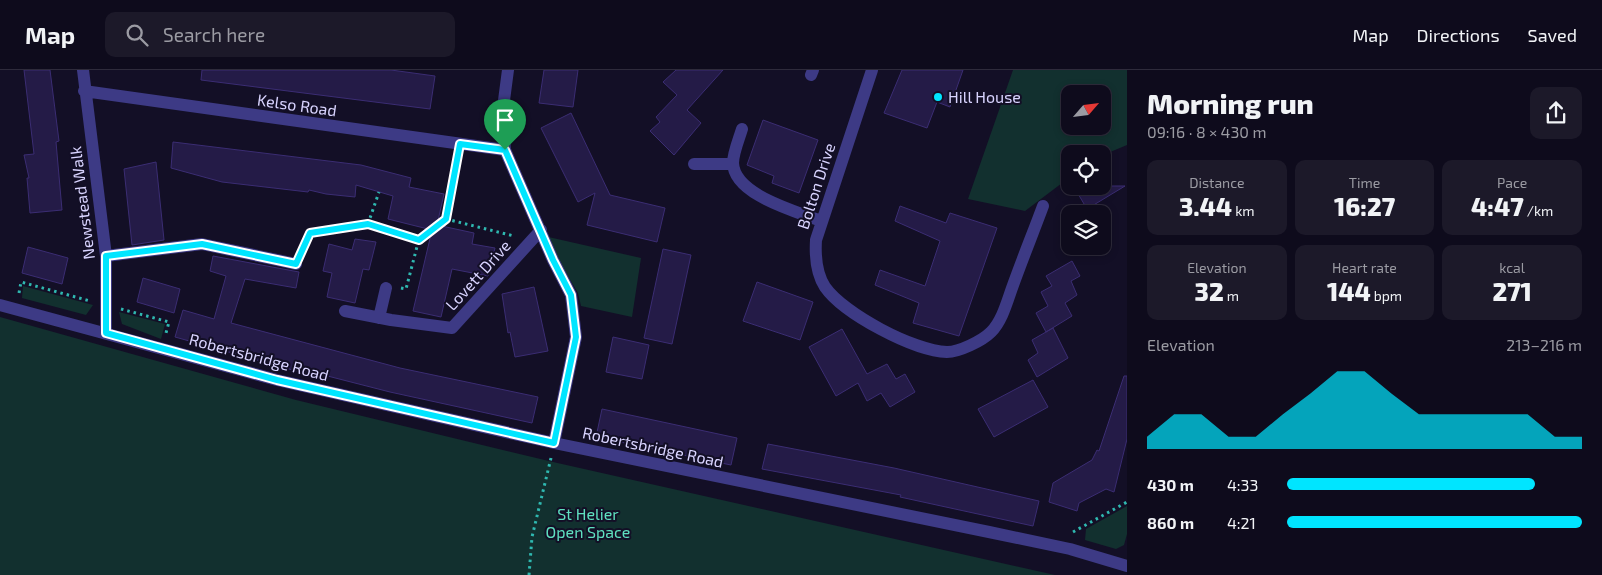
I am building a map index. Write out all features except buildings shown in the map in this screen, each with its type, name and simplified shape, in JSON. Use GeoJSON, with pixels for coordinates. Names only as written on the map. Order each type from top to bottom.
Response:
{"type":"FeatureCollection","features":[{"type":"Feature","properties":{"kind":"street","name":"Newstead Walk"},"geometry":{"type":"LineString","coordinates":[[83,70],[84,91],[106,256],[106,333]]}},
{"type":"Feature","properties":{"kind":"street"},"geometry":{"type":"LineString","coordinates":[[508,70],[503,108],[505,150],[553,260],[571,295],[576,337],[554,443]]}},
{"type":"Feature","properties":{"kind":"street","name":"Bolton Drive"},"geometry":{"type":"LineString","coordinates":[[872,70],[816,240],[815,257],[819,275],[825,288],[843,305],[900,339],[929,349],[948,352],[972,344],[991,332],[1002,314],[1043,206]]}},
{"type":"Feature","properties":{"kind":"street","name":"Kelso Road"},"geometry":{"type":"LineString","coordinates":[[84,91],[505,150]]}},
{"type":"Feature","properties":{"kind":"street"},"geometry":{"type":"LineString","coordinates":[[742,129],[733,164],[739,180],[752,192],[821,221]]}},
{"type":"Feature","properties":{"kind":"street"},"geometry":{"type":"LineString","coordinates":[[694,164],[733,164]]}},
{"type":"Feature","properties":{"kind":"street","name":"Lovett Drive"},"geometry":{"type":"LineString","coordinates":[[345,310],[379,318],[452,328],[541,230]]}},
{"type":"Feature","properties":{"kind":"street"},"geometry":{"type":"LineString","coordinates":[[106,256],[202,244],[296,264]]}},
{"type":"Feature","properties":{"kind":"street"},"geometry":{"type":"LineString","coordinates":[[379,318],[386,288]]}},
{"type":"Feature","properties":{"kind":"street","name":"Robertsbridge Road"},"geometry":{"type":"LineString","coordinates":[[0,305],[277,380],[554,443],[1070,549],[1127,566]]}},
{"type":"Feature","properties":{"kind":"path"},"geometry":{"type":"LineString","coordinates":[[386,288],[406,289],[419,240],[446,219],[460,144]]}},
{"type":"Feature","properties":{"kind":"path"},"geometry":{"type":"LineString","coordinates":[[368,224],[379,192]]}},
{"type":"Feature","properties":{"kind":"path"},"geometry":{"type":"LineString","coordinates":[[446,219],[531,240]]}},
{"type":"Feature","properties":{"kind":"path"},"geometry":{"type":"LineString","coordinates":[[296,264],[310,233],[368,224],[419,240]]}},
{"type":"Feature","properties":{"kind":"path"},"geometry":{"type":"LineString","coordinates":[[528,575],[532,537],[554,443]]}},
{"type":"Feature","properties":{"kind":"path"},"geometry":{"type":"LineString","coordinates":[[1070,549],[1074,532],[1127,502]]}},
{"type":"Feature","properties":{"kind":"green space"},"geometry":{"type":"Polygon","coordinates":[[[1013,70],[1127,70],[1127,145],[1111,152],[1111,145],[1061,145],[1061,184],[1025,211],[968,199],[1013,70]]]}},
{"type":"Feature","properties":{"kind":"green space"},"geometry":{"type":"Polygon","coordinates":[[[544,236],[641,258],[632,317],[581,306],[578,293],[544,236]]]}},
{"type":"Feature","properties":{"kind":"green space"},"geometry":{"type":"Polygon","coordinates":[[[23,286],[93,305],[86,315],[22,298],[23,286]]]}},
{"type":"Feature","properties":{"kind":"green space"},"geometry":{"type":"Polygon","coordinates":[[[119,312],[165,324],[161,339],[122,324],[119,312]]]}},
{"type":"Feature","properties":{"kind":"green space","name":"St Helier Open Space"},"geometry":{"type":"Polygon","coordinates":[[[0,317],[296,400],[553,462],[1055,575],[0,575],[0,317]]]}},
{"type":"Feature","properties":{"kind":"green space"},"geometry":{"type":"Polygon","coordinates":[[[1127,506],[1127,534],[1124,545],[1116,549],[1085,540],[1086,529],[1127,506]]]}},
{"type":"Feature","properties":{"kind":"place","name":"Hill House"},"geometry":{"type":"Point","coordinates":[938,97]}},
{"type":"Feature","properties":{"kind":"route"},"geometry":{"type":"LineString","coordinates":[[460,144],[505,150],[553,260],[571,295],[576,337],[554,443],[277,380],[106,333],[106,256],[202,244],[296,264],[310,233],[368,224],[419,240],[446,219],[460,144]]}}]}
